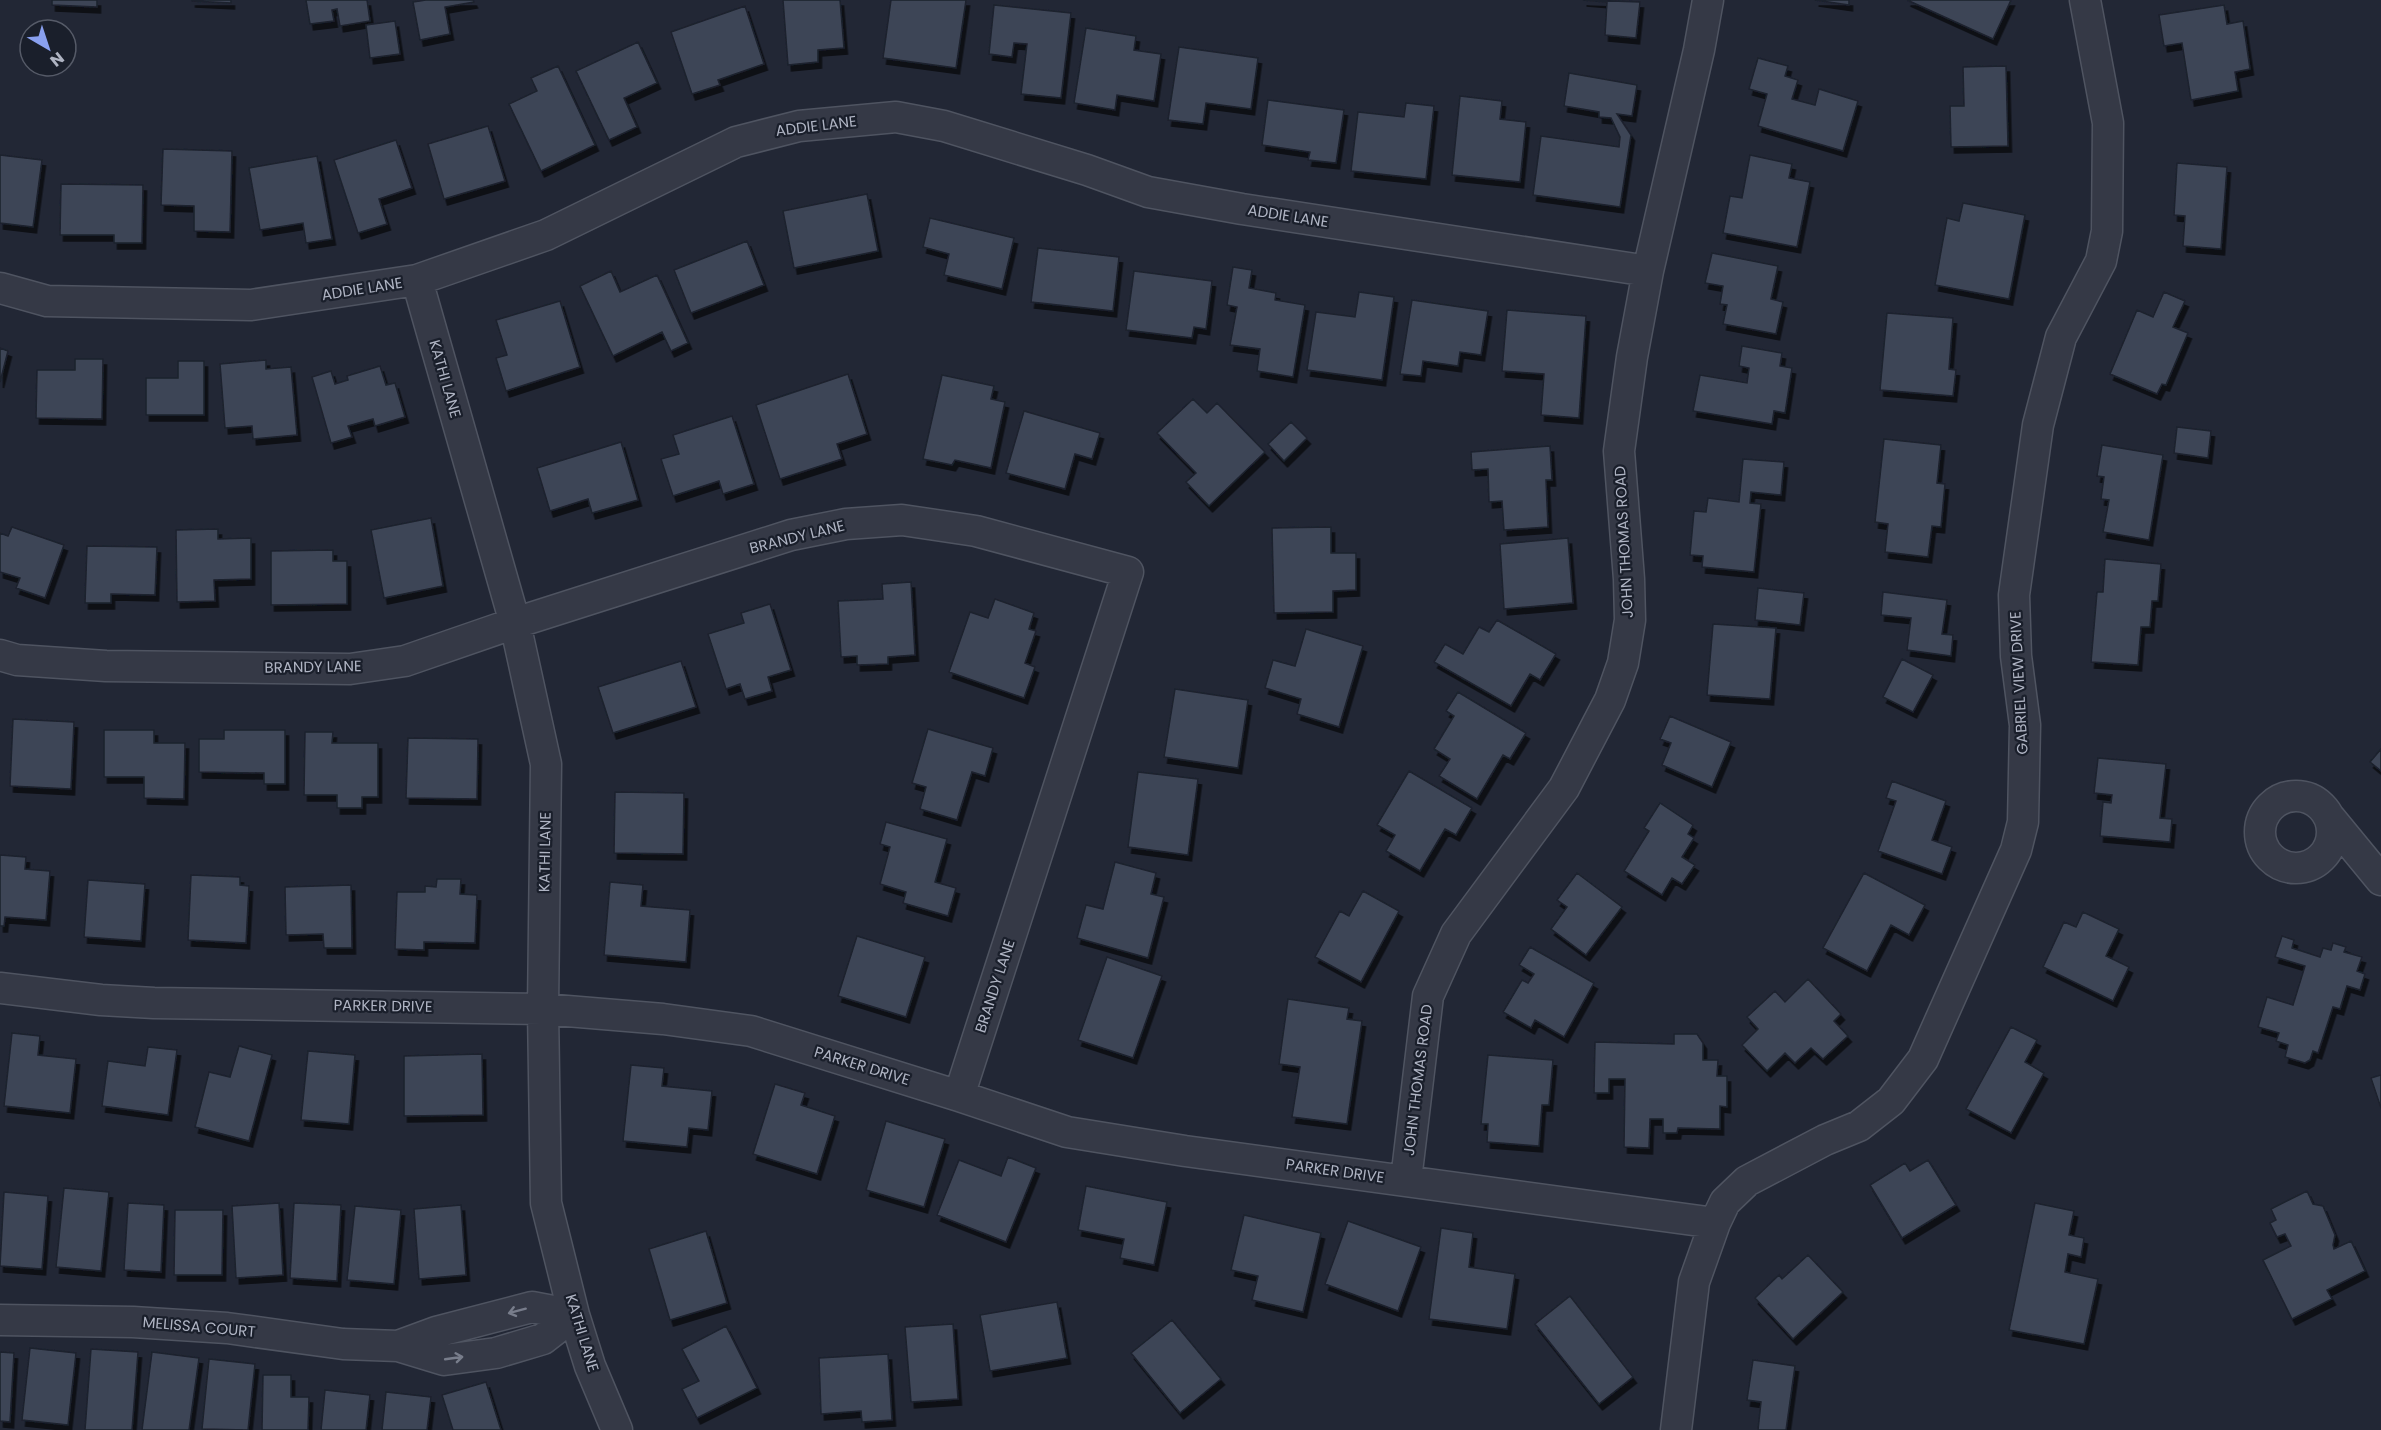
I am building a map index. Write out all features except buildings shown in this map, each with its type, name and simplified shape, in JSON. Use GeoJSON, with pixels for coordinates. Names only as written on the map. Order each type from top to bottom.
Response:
{"type":"FeatureCollection","features":[{"type":"Feature","properties":{"kind":"street","name":"JOHN THOMAS ROAD"},"geometry":{"type":"LineString","coordinates":[[1406,1180],[1428,996],[1456,934],[1564,788],[1610,700],[1623,663],[1630,620],[1619,451],[1632,357],[1648,271],[1697,62],[1708,0]]}},
{"type":"Feature","properties":{"kind":"street","name":"GABRIEL VIEW DRIVE"},"geometry":{"type":"LineString","coordinates":[[1676,1430],[1694,1282],[1725,1202],[1747,1181],[1825,1140],[1859,1126],[1891,1101],[1923,1059],[2016,850],[2022,822],[2025,725],[2016,656],[2014,595],[2038,425],[2061,338],[2101,261],[2107,231],[2108,123],[2085,0]]}},
{"type":"Feature","properties":{"kind":"street","name":"ADDIE LANE"},"geometry":{"type":"LineString","coordinates":[[0,288],[47,301],[251,305],[417,280],[546,235],[736,142],[799,126],[896,117],[944,126],[1148,192],[1242,209],[1648,271]]}},
{"type":"Feature","properties":{"kind":"street","name":"KATHI LANE"},"geometry":{"type":"LineString","coordinates":[[417,280],[515,623],[546,764],[543,1009],[546,1203],[574,1315],[590,1366],[616,1430]]}},
{"type":"Feature","properties":{"kind":"street","name":"BRANDY LANE"},"geometry":{"type":"LineString","coordinates":[[0,655],[17,660],[106,666],[350,669],[405,661],[515,623],[791,535],[846,524],[902,520],[976,531],[1128,572],[959,1096]]}},
{"type":"Feature","properties":{"kind":"street"},"geometry":{"type":"LineString","coordinates":[[2330,818],[2381,880]]}},
{"type":"Feature","properties":{"kind":"street","name":"PARKER DRIVE"},"geometry":{"type":"LineString","coordinates":[[0,988],[91,999],[154,1003],[543,1009],[663,1018],[751,1031],[1067,1132],[1185,1151],[1715,1223]]}},
{"type":"Feature","properties":{"kind":"street","name":"MELISSA COURT"},"geometry":{"type":"LineString","coordinates":[[0,1320],[133,1322],[227,1328],[343,1344],[398,1346],[444,1360],[496,1353],[543,1339],[574,1315]]}}]}
